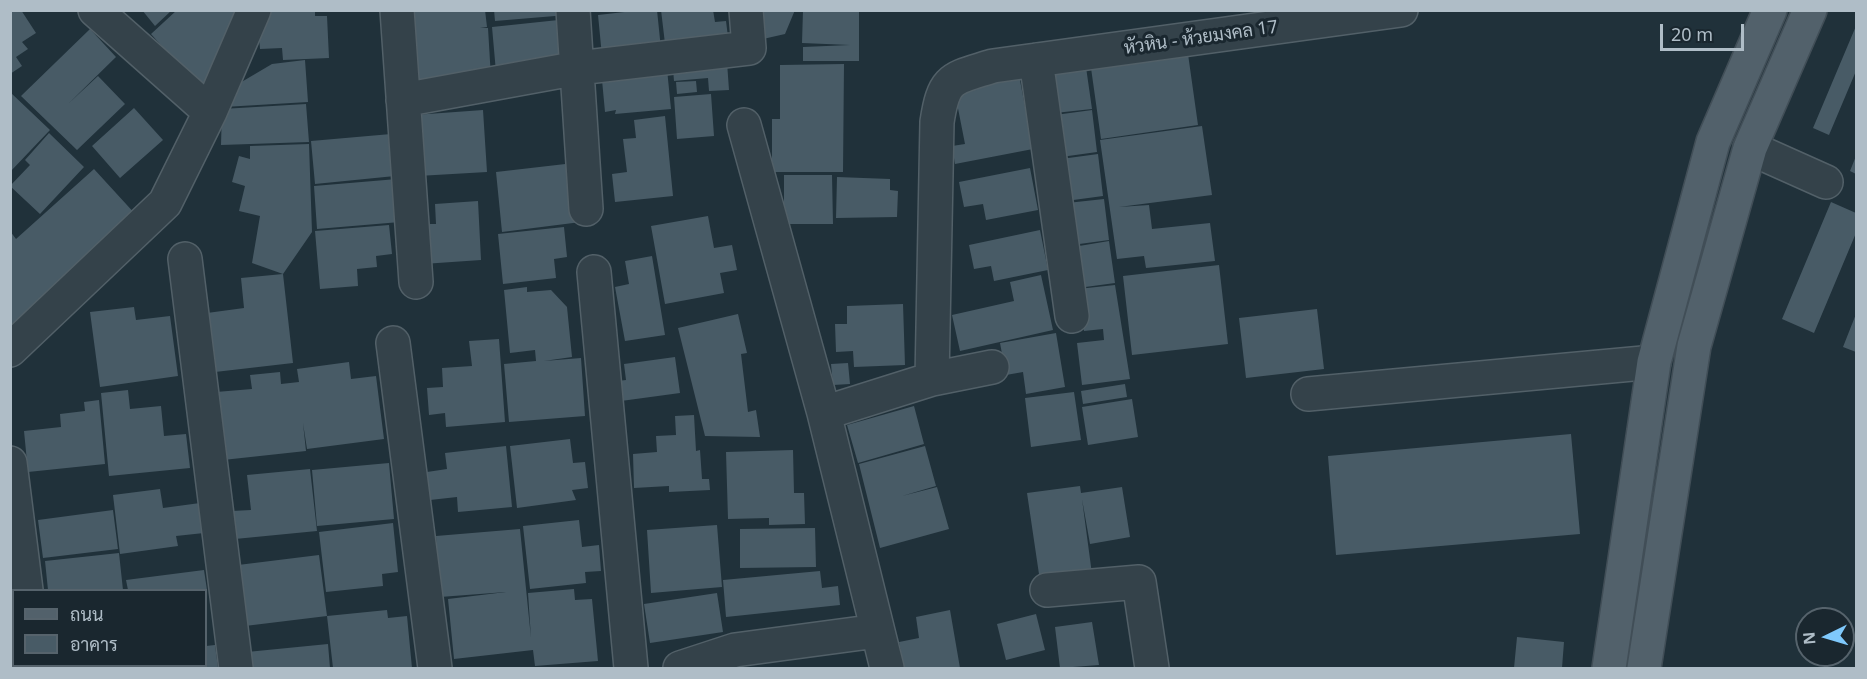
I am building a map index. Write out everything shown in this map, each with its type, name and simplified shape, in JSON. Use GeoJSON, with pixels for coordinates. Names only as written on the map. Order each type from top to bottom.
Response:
{"type":"FeatureCollection","features":[{"type":"Feature","properties":{"kind":"main road"},"geometry":{"type":"LineString","coordinates":[[1609,669],[1654,362],[1713,142],[1770,10]]}},
{"type":"Feature","properties":{"kind":"main road"},"geometry":{"type":"LineString","coordinates":[[1644,669],[1694,346],[1750,148],[1810,10]]}},
{"type":"Feature","properties":{"kind":"street"},"geometry":{"type":"LineString","coordinates":[[95,10],[210,112]]}},
{"type":"Feature","properties":{"kind":"street"},"geometry":{"type":"LineString","coordinates":[[10,350],[165,203],[210,112],[254,10]]}},
{"type":"Feature","properties":{"kind":"street"},"geometry":{"type":"LineString","coordinates":[[397,10],[416,282]]}},
{"type":"Feature","properties":{"kind":"street"},"geometry":{"type":"LineString","coordinates":[[573,10],[586,209]]}},
{"type":"Feature","properties":{"kind":"street"},"geometry":{"type":"LineString","coordinates":[[403,100],[578,68],[749,48],[746,10]]}},
{"type":"Feature","properties":{"kind":"street","name":"หัวหิน - ห้วยมงคล 17"},"geometry":{"type":"LineString","coordinates":[[932,379],[937,122],[941,97],[953,78],[993,66],[1390,11]]}},
{"type":"Feature","properties":{"kind":"street"},"geometry":{"type":"LineString","coordinates":[[1036,60],[1072,316]]}},
{"type":"Feature","properties":{"kind":"street"},"geometry":{"type":"LineString","coordinates":[[744,125],[825,413],[887,669]]}},
{"type":"Feature","properties":{"kind":"street"},"geometry":{"type":"LineString","coordinates":[[1750,148],[1826,182]]}},
{"type":"Feature","properties":{"kind":"street"},"geometry":{"type":"LineString","coordinates":[[185,259],[236,669]]}},
{"type":"Feature","properties":{"kind":"street"},"geometry":{"type":"LineString","coordinates":[[594,272],[631,669]]}},
{"type":"Feature","properties":{"kind":"street"},"geometry":{"type":"LineString","coordinates":[[393,344],[435,669]]}},
{"type":"Feature","properties":{"kind":"street"},"geometry":{"type":"LineString","coordinates":[[1308,394],[1654,362]]}},
{"type":"Feature","properties":{"kind":"street"},"geometry":{"type":"LineString","coordinates":[[825,413],[932,379],[992,367]]}},
{"type":"Feature","properties":{"kind":"street"},"geometry":{"type":"LineString","coordinates":[[10,463],[26,589]]}},
{"type":"Feature","properties":{"kind":"street"},"geometry":{"type":"LineString","coordinates":[[1047,590],[1139,582],[1152,669]]}},
{"type":"Feature","properties":{"kind":"street"},"geometry":{"type":"LineString","coordinates":[[680,669],[735,650],[877,631]]}},
{"type":"Feature","properties":{"kind":"building"},"geometry":{"type":"Polygon","coordinates":[[[10,10],[21,10],[36,33],[22,42],[28,49],[16,57],[22,66],[10,74],[10,10]]]}},
{"type":"Feature","properties":{"kind":"building"},"geometry":{"type":"Polygon","coordinates":[[[142,10],[172,10],[155,26],[142,10]]]}},
{"type":"Feature","properties":{"kind":"building"},"geometry":{"type":"Polygon","coordinates":[[[177,10],[245,10],[205,94],[151,34],[177,10]]]}},
{"type":"Feature","properties":{"kind":"building"},"geometry":{"type":"Polygon","coordinates":[[[264,10],[315,10],[315,16],[327,16],[329,58],[283,60],[282,48],[260,49],[258,24],[264,10]]]}},
{"type":"Feature","properties":{"kind":"building"},"geometry":{"type":"Polygon","coordinates":[[[408,10],[485,10],[487,27],[480,28],[488,28],[491,78],[412,83],[408,10]]]}},
{"type":"Feature","properties":{"kind":"building"},"geometry":{"type":"Polygon","coordinates":[[[494,10],[567,10],[567,15],[495,21],[494,10]]]}},
{"type":"Feature","properties":{"kind":"building"},"geometry":{"type":"Polygon","coordinates":[[[657,10],[661,49],[602,56],[598,15],[657,10]]]}},
{"type":"Feature","properties":{"kind":"building"},"geometry":{"type":"Polygon","coordinates":[[[661,10],[713,10],[715,22],[726,21],[729,45],[666,52],[661,10]]]}},
{"type":"Feature","properties":{"kind":"building"},"geometry":{"type":"Polygon","coordinates":[[[761,10],[795,10],[785,34],[763,39],[761,28],[765,26],[761,10]]]}},
{"type":"Feature","properties":{"kind":"building"},"geometry":{"type":"Polygon","coordinates":[[[803,10],[859,10],[859,61],[803,61],[803,47],[850,45],[802,43],[803,10]]]}},
{"type":"Feature","properties":{"kind":"building"},"geometry":{"type":"Polygon","coordinates":[[[568,19],[572,64],[496,72],[492,27],[568,19]]]}},
{"type":"Feature","properties":{"kind":"building"},"geometry":{"type":"Polygon","coordinates":[[[1856,26],[1856,71],[1829,135],[1813,128],[1856,26]]]}},
{"type":"Feature","properties":{"kind":"building"},"geometry":{"type":"Polygon","coordinates":[[[90,29],[116,57],[68,104],[98,76],[125,104],[77,150],[21,96],[90,29]]]}},
{"type":"Feature","properties":{"kind":"building"},"geometry":{"type":"Polygon","coordinates":[[[1188,54],[1198,125],[1101,139],[1091,68],[1188,54]]]}},
{"type":"Feature","properties":{"kind":"building"},"geometry":{"type":"Polygon","coordinates":[[[305,60],[308,102],[224,107],[233,87],[272,64],[305,60]]]}},
{"type":"Feature","properties":{"kind":"building"},"geometry":{"type":"Polygon","coordinates":[[[727,62],[729,90],[709,91],[708,78],[674,81],[673,69],[727,62]]]}},
{"type":"Feature","properties":{"kind":"building"},"geometry":{"type":"Polygon","coordinates":[[[844,64],[843,172],[772,172],[772,119],[780,119],[780,65],[844,64]]]}},
{"type":"Feature","properties":{"kind":"building"},"geometry":{"type":"Polygon","coordinates":[[[1086,67],[1092,109],[1055,113],[1049,72],[1086,67]]]}},
{"type":"Feature","properties":{"kind":"building"},"geometry":{"type":"Polygon","coordinates":[[[667,69],[671,109],[615,114],[616,110],[605,112],[602,80],[667,69]]]}},
{"type":"Feature","properties":{"kind":"building"},"geometry":{"type":"Polygon","coordinates":[[[1019,75],[1033,149],[955,164],[952,146],[965,144],[954,88],[1019,75]]]}},
{"type":"Feature","properties":{"kind":"building"},"geometry":{"type":"Polygon","coordinates":[[[696,81],[697,92],[677,94],[676,82],[696,81]]]}},
{"type":"Feature","properties":{"kind":"building"},"geometry":{"type":"Polygon","coordinates":[[[10,92],[50,130],[10,172],[10,92]]]}},
{"type":"Feature","properties":{"kind":"building"},"geometry":{"type":"Polygon","coordinates":[[[711,94],[714,136],[677,139],[674,97],[711,94]]]}},
{"type":"Feature","properties":{"kind":"building"},"geometry":{"type":"Polygon","coordinates":[[[306,104],[309,142],[221,145],[222,109],[306,104]]]}},
{"type":"Feature","properties":{"kind":"building"},"geometry":{"type":"Polygon","coordinates":[[[134,108],[163,140],[120,178],[92,146],[134,108]]]}},
{"type":"Feature","properties":{"kind":"building"},"geometry":{"type":"Polygon","coordinates":[[[483,110],[487,172],[418,176],[414,115],[483,110]]]}},
{"type":"Feature","properties":{"kind":"building"},"geometry":{"type":"Polygon","coordinates":[[[1092,110],[1097,152],[1061,157],[1055,115],[1092,110]]]}},
{"type":"Feature","properties":{"kind":"building"},"geometry":{"type":"Polygon","coordinates":[[[665,116],[673,196],[615,202],[612,174],[627,172],[623,139],[636,138],[634,120],[665,116]]]}},
{"type":"Feature","properties":{"kind":"building"},"geometry":{"type":"Polygon","coordinates":[[[1202,126],[1212,195],[1119,207],[1149,205],[1152,229],[1210,223],[1215,261],[1146,268],[1144,256],[1117,259],[1100,140],[1202,126]]]}},
{"type":"Feature","properties":{"kind":"building"},"geometry":{"type":"Polygon","coordinates":[[[49,133],[84,167],[40,214],[10,186],[30,165],[25,160],[49,133]]]}},
{"type":"Feature","properties":{"kind":"building"},"geometry":{"type":"Polygon","coordinates":[[[391,134],[395,176],[315,184],[311,141],[391,134]]]}},
{"type":"Feature","properties":{"kind":"building"},"geometry":{"type":"Polygon","coordinates":[[[309,144],[312,232],[283,274],[252,263],[260,216],[239,211],[245,186],[232,182],[239,156],[250,159],[250,146],[309,144]]]}},
{"type":"Feature","properties":{"kind":"building"},"geometry":{"type":"Polygon","coordinates":[[[1098,154],[1103,196],[1066,201],[1061,159],[1098,154]]]}},
{"type":"Feature","properties":{"kind":"building"},"geometry":{"type":"Polygon","coordinates":[[[1856,156],[1856,174],[1850,171],[1856,156]]]}},
{"type":"Feature","properties":{"kind":"building"},"geometry":{"type":"Polygon","coordinates":[[[574,163],[581,222],[502,232],[496,172],[574,163]]]}},
{"type":"Feature","properties":{"kind":"building"},"geometry":{"type":"Polygon","coordinates":[[[1030,168],[1038,210],[986,220],[983,204],[964,207],[959,182],[1030,168]]]}},
{"type":"Feature","properties":{"kind":"building"},"geometry":{"type":"Polygon","coordinates":[[[94,169],[137,216],[10,330],[10,231],[16,239],[94,169]]]}},
{"type":"Feature","properties":{"kind":"building"},"geometry":{"type":"Polygon","coordinates":[[[784,175],[832,175],[833,224],[784,224],[784,175]]]}},
{"type":"Feature","properties":{"kind":"building"},"geometry":{"type":"Polygon","coordinates":[[[837,177],[890,179],[890,190],[898,191],[897,217],[836,218],[837,177]]]}},
{"type":"Feature","properties":{"kind":"building"},"geometry":{"type":"Polygon","coordinates":[[[397,179],[400,222],[317,229],[314,186],[397,179]]]}},
{"type":"Feature","properties":{"kind":"building"},"geometry":{"type":"Polygon","coordinates":[[[1104,199],[1109,240],[1072,245],[1067,203],[1104,199]]]}},
{"type":"Feature","properties":{"kind":"building"},"geometry":{"type":"Polygon","coordinates":[[[478,201],[481,260],[423,264],[421,236],[429,236],[429,224],[436,224],[435,204],[478,201]]]}},
{"type":"Feature","properties":{"kind":"building"},"geometry":{"type":"Polygon","coordinates":[[[1831,202],[1856,213],[1856,233],[1814,333],[1782,319],[1831,202]]]}},
{"type":"Feature","properties":{"kind":"building"},"geometry":{"type":"Polygon","coordinates":[[[708,216],[714,248],[732,245],[737,270],[720,273],[724,293],[665,304],[651,226],[708,216]]]}},
{"type":"Feature","properties":{"kind":"building"},"geometry":{"type":"Polygon","coordinates":[[[389,225],[392,254],[376,256],[377,267],[357,269],[358,286],[320,289],[315,231],[389,225]]]}},
{"type":"Feature","properties":{"kind":"building"},"geometry":{"type":"Polygon","coordinates":[[[564,227],[567,257],[554,259],[556,278],[503,284],[498,234],[564,227]]]}},
{"type":"Feature","properties":{"kind":"building"},"geometry":{"type":"Polygon","coordinates":[[[1040,230],[1048,270],[994,281],[991,266],[974,269],[969,245],[1040,230]]]}},
{"type":"Feature","properties":{"kind":"building"},"geometry":{"type":"Polygon","coordinates":[[[1109,241],[1115,283],[1078,288],[1073,247],[1109,241]]]}},
{"type":"Feature","properties":{"kind":"building"},"geometry":{"type":"Polygon","coordinates":[[[652,256],[665,335],[625,341],[615,287],[629,284],[625,261],[652,256]]]}},
{"type":"Feature","properties":{"kind":"building"},"geometry":{"type":"Polygon","coordinates":[[[1219,265],[1228,344],[1132,355],[1123,276],[1219,265]]]}},
{"type":"Feature","properties":{"kind":"building"},"geometry":{"type":"Polygon","coordinates":[[[283,274],[293,363],[215,372],[207,313],[244,308],[241,278],[283,274]]]}},
{"type":"Feature","properties":{"kind":"building"},"geometry":{"type":"Polygon","coordinates":[[[1041,275],[1053,330],[960,351],[952,315],[1014,301],[1010,282],[1041,275]]]}},
{"type":"Feature","properties":{"kind":"building"},"geometry":{"type":"Polygon","coordinates":[[[1115,285],[1130,379],[1082,385],[1077,343],[1104,340],[1103,329],[1084,331],[1078,289],[1115,285]]]}},
{"type":"Feature","properties":{"kind":"building"},"geometry":{"type":"Polygon","coordinates":[[[527,287],[527,292],[551,290],[567,307],[572,357],[544,361],[581,358],[585,416],[509,422],[504,364],[536,361],[535,350],[510,353],[504,290],[527,287]]]}},
{"type":"Feature","properties":{"kind":"building"},"geometry":{"type":"Polygon","coordinates":[[[903,304],[905,365],[854,367],[853,351],[836,352],[835,324],[847,324],[847,306],[903,304]]]}},
{"type":"Feature","properties":{"kind":"building"},"geometry":{"type":"Polygon","coordinates":[[[134,307],[136,320],[170,316],[178,376],[100,387],[90,312],[134,307]]]}},
{"type":"Feature","properties":{"kind":"building"},"geometry":{"type":"Polygon","coordinates":[[[1317,309],[1324,369],[1246,378],[1239,318],[1317,309]]]}},
{"type":"Feature","properties":{"kind":"building"},"geometry":{"type":"Polygon","coordinates":[[[738,314],[747,353],[741,354],[748,412],[756,410],[760,437],[705,436],[678,328],[738,314]]]}},
{"type":"Feature","properties":{"kind":"building"},"geometry":{"type":"Polygon","coordinates":[[[1856,314],[1856,352],[1843,347],[1856,314]]]}},
{"type":"Feature","properties":{"kind":"building"},"geometry":{"type":"Polygon","coordinates":[[[1056,333],[1065,387],[1026,394],[1023,372],[1006,375],[1000,343],[1056,333]]]}},
{"type":"Feature","properties":{"kind":"building"},"geometry":{"type":"Polygon","coordinates":[[[499,339],[505,422],[446,427],[445,413],[429,415],[427,388],[443,387],[442,368],[472,366],[469,341],[499,339]]]}},
{"type":"Feature","properties":{"kind":"building"},"geometry":{"type":"Polygon","coordinates":[[[675,357],[680,393],[621,401],[618,381],[626,380],[624,364],[675,357]]]}},
{"type":"Feature","properties":{"kind":"building"},"geometry":{"type":"Polygon","coordinates":[[[349,362],[351,379],[376,376],[384,439],[307,449],[303,423],[306,451],[223,460],[216,392],[252,389],[250,375],[280,372],[281,384],[299,382],[297,369],[349,362]]]}},
{"type":"Feature","properties":{"kind":"building"},"geometry":{"type":"Polygon","coordinates":[[[848,363],[850,384],[833,385],[831,364],[848,363]]]}},
{"type":"Feature","properties":{"kind":"building"},"geometry":{"type":"Polygon","coordinates":[[[1125,384],[1127,397],[1083,404],[1081,391],[1125,384]]]}},
{"type":"Feature","properties":{"kind":"building"},"geometry":{"type":"Polygon","coordinates":[[[128,390],[130,409],[161,406],[164,436],[186,434],[190,468],[109,476],[101,393],[128,390]]]}},
{"type":"Feature","properties":{"kind":"building"},"geometry":{"type":"Polygon","coordinates":[[[1074,392],[1081,440],[1031,447],[1025,398],[1074,392]]]}},
{"type":"Feature","properties":{"kind":"building"},"geometry":{"type":"Polygon","coordinates":[[[1132,399],[1138,437],[1088,445],[1082,407],[1132,399]]]}},
{"type":"Feature","properties":{"kind":"building"},"geometry":{"type":"Polygon","coordinates":[[[99,400],[105,464],[28,472],[24,431],[61,427],[60,414],[85,411],[84,402],[99,400]]]}},
{"type":"Feature","properties":{"kind":"building"},"geometry":{"type":"Polygon","coordinates":[[[914,406],[924,444],[858,463],[847,425],[914,406]]]}},
{"type":"Feature","properties":{"kind":"building"},"geometry":{"type":"Polygon","coordinates":[[[694,415],[696,451],[700,450],[702,479],[709,479],[710,490],[669,492],[669,486],[634,488],[633,454],[657,452],[656,436],[676,435],[675,416],[694,415]]]}},
{"type":"Feature","properties":{"kind":"building"},"geometry":{"type":"Polygon","coordinates":[[[1571,434],[1580,534],[1336,555],[1328,456],[1571,434]]]}},
{"type":"Feature","properties":{"kind":"building"},"geometry":{"type":"Polygon","coordinates":[[[570,439],[573,463],[585,462],[588,488],[572,490],[576,500],[517,508],[510,446],[570,439]]]}},
{"type":"Feature","properties":{"kind":"building"},"geometry":{"type":"Polygon","coordinates":[[[506,446],[512,507],[458,512],[457,497],[430,500],[427,472],[447,469],[445,453],[506,446]]]}},
{"type":"Feature","properties":{"kind":"building"},"geometry":{"type":"Polygon","coordinates":[[[925,446],[936,486],[902,496],[937,487],[949,529],[880,548],[859,464],[925,446]]]}},
{"type":"Feature","properties":{"kind":"building"},"geometry":{"type":"Polygon","coordinates":[[[793,450],[794,493],[804,493],[805,524],[769,525],[769,518],[728,519],[726,452],[793,450]]]}},
{"type":"Feature","properties":{"kind":"building"},"geometry":{"type":"Polygon","coordinates":[[[389,463],[394,519],[317,526],[312,470],[389,463]]]}},
{"type":"Feature","properties":{"kind":"building"},"geometry":{"type":"Polygon","coordinates":[[[310,469],[317,531],[235,539],[232,511],[251,510],[247,475],[310,469]]]}},
{"type":"Feature","properties":{"kind":"building"},"geometry":{"type":"Polygon","coordinates":[[[1080,486],[1081,493],[1122,487],[1130,537],[1090,544],[1082,499],[1092,574],[1040,581],[1027,493],[1080,486]]]}},
{"type":"Feature","properties":{"kind":"building"},"geometry":{"type":"Polygon","coordinates":[[[160,489],[163,508],[200,503],[204,533],[176,536],[178,546],[120,554],[113,495],[160,489]]]}},
{"type":"Feature","properties":{"kind":"building"},"geometry":{"type":"Polygon","coordinates":[[[113,510],[118,549],[43,558],[38,520],[113,510]]]}},
{"type":"Feature","properties":{"kind":"building"},"geometry":{"type":"Polygon","coordinates":[[[579,520],[582,547],[599,545],[601,571],[585,572],[586,583],[530,589],[523,526],[579,520]]]}},
{"type":"Feature","properties":{"kind":"building"},"geometry":{"type":"Polygon","coordinates":[[[393,523],[398,572],[382,574],[383,586],[326,592],[319,532],[393,523]]]}},
{"type":"Feature","properties":{"kind":"building"},"geometry":{"type":"Polygon","coordinates":[[[717,525],[722,587],[651,593],[647,530],[717,525]]]}},
{"type":"Feature","properties":{"kind":"building"},"geometry":{"type":"Polygon","coordinates":[[[815,528],[816,567],[740,568],[740,529],[815,528]]]}},
{"type":"Feature","properties":{"kind":"building"},"geometry":{"type":"Polygon","coordinates":[[[520,529],[531,638],[528,593],[574,589],[575,600],[592,599],[598,661],[535,666],[533,650],[454,659],[448,599],[506,592],[440,597],[436,536],[520,529]]]}},
{"type":"Feature","properties":{"kind":"building"},"geometry":{"type":"Polygon","coordinates":[[[119,553],[123,589],[48,589],[45,561],[119,553]]]}},
{"type":"Feature","properties":{"kind":"building"},"geometry":{"type":"Polygon","coordinates":[[[319,555],[327,616],[245,626],[238,565],[319,555]]]}},
{"type":"Feature","properties":{"kind":"building"},"geometry":{"type":"Polygon","coordinates":[[[204,570],[207,589],[128,589],[126,580],[204,570]]]}},
{"type":"Feature","properties":{"kind":"building"},"geometry":{"type":"Polygon","coordinates":[[[820,571],[822,588],[838,586],[840,605],[726,617],[723,580],[820,571]]]}},
{"type":"Feature","properties":{"kind":"building"},"geometry":{"type":"Polygon","coordinates":[[[10,572],[14,589],[12,654],[10,654],[10,572]]]}},
{"type":"Feature","properties":{"kind":"building"},"geometry":{"type":"Polygon","coordinates":[[[717,593],[723,632],[650,643],[644,604],[717,593]]]}},
{"type":"Feature","properties":{"kind":"building"},"geometry":{"type":"Polygon","coordinates":[[[387,610],[388,618],[407,616],[412,668],[333,668],[327,616],[387,610]]]}},
{"type":"Feature","properties":{"kind":"building"},"geometry":{"type":"Polygon","coordinates":[[[950,610],[960,668],[904,668],[899,642],[919,638],[916,617],[950,610]]]}},
{"type":"Feature","properties":{"kind":"building"},"geometry":{"type":"Polygon","coordinates":[[[1036,614],[1045,650],[1006,660],[997,624],[1036,614]]]}},
{"type":"Feature","properties":{"kind":"building"},"geometry":{"type":"Polygon","coordinates":[[[1092,622],[1099,665],[1060,668],[1055,627],[1092,622]]]}},
{"type":"Feature","properties":{"kind":"building"},"geometry":{"type":"Polygon","coordinates":[[[1517,637],[1564,642],[1562,668],[1514,668],[1517,637]]]}},
{"type":"Feature","properties":{"kind":"building"},"geometry":{"type":"Polygon","coordinates":[[[328,644],[330,668],[249,668],[247,652],[328,644]]]}},
{"type":"Feature","properties":{"kind":"building"},"geometry":{"type":"Polygon","coordinates":[[[215,645],[218,668],[137,668],[207,667],[207,646],[215,645]]]}},
{"type":"Feature","properties":{"kind":"building"},"geometry":{"type":"Polygon","coordinates":[[[53,667],[132,667],[132,668],[53,667]]]}}]}
